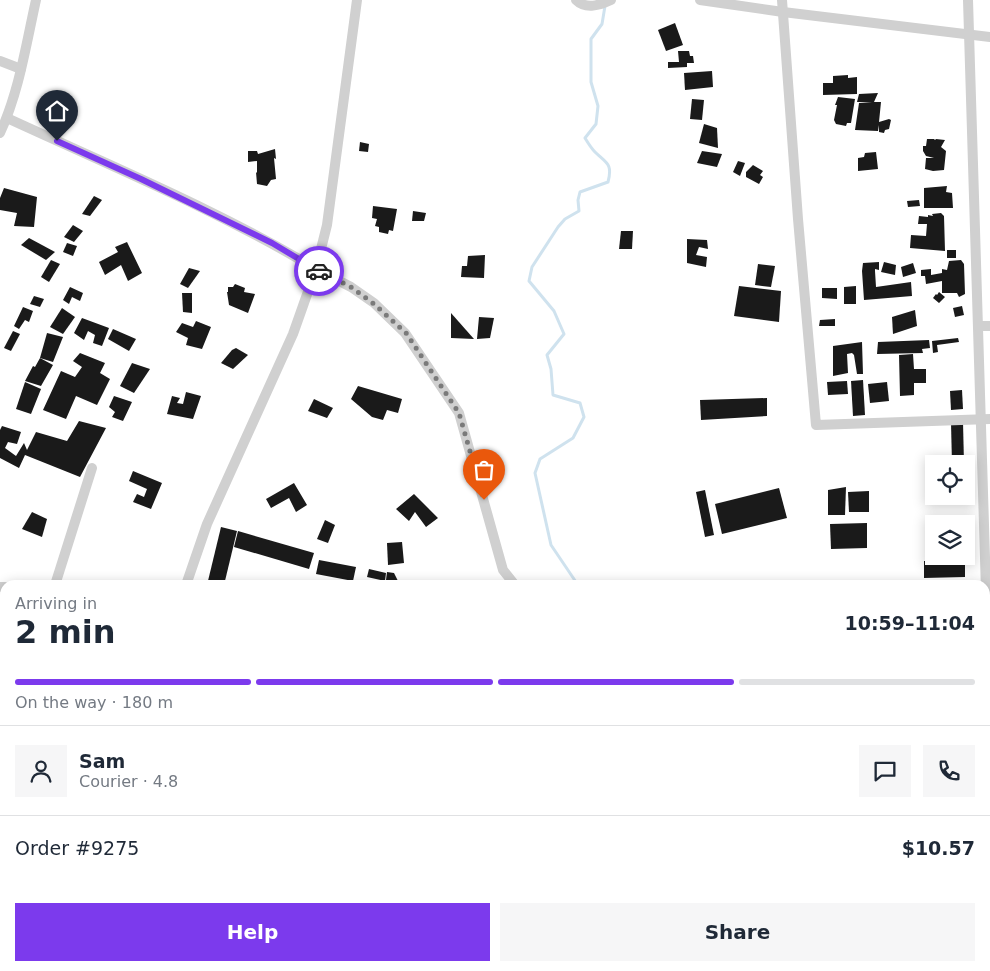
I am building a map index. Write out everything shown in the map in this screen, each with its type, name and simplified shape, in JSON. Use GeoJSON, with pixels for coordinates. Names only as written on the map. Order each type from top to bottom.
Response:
{"type":"FeatureCollection","features":[{"type":"Feature","properties":{"kind":"street"},"geometry":{"type":"LineString","coordinates":[[0,134],[7,118],[21,70],[36,0]]}},
{"type":"Feature","properties":{"kind":"street"},"geometry":{"type":"LineString","coordinates":[[188,580],[207,524],[292,334],[316,270],[327,225],[356,0]]}},
{"type":"Feature","properties":{"kind":"street"},"geometry":{"type":"LineString","coordinates":[[576,0],[578,3],[597,7],[611,0]]}},
{"type":"Feature","properties":{"kind":"street"},"geometry":{"type":"LineString","coordinates":[[700,0],[969,36],[990,37]]}},
{"type":"Feature","properties":{"kind":"street"},"geometry":{"type":"LineString","coordinates":[[782,0],[798,219],[816,425],[985,419]]}},
{"type":"Feature","properties":{"kind":"street"},"geometry":{"type":"LineString","coordinates":[[968,0],[978,326],[985,419],[987,580]]}},
{"type":"Feature","properties":{"kind":"street"},"geometry":{"type":"LineString","coordinates":[[0,61],[21,70]]}},
{"type":"Feature","properties":{"kind":"street"},"geometry":{"type":"LineString","coordinates":[[7,118],[141,179],[272,243],[316,270],[351,287],[374,304],[406,333],[459,413],[503,570],[511,580]]}},
{"type":"Feature","properties":{"kind":"street"},"geometry":{"type":"LineString","coordinates":[[978,326],[990,326]]}},
{"type":"Feature","properties":{"kind":"street"},"geometry":{"type":"LineString","coordinates":[[57,580],[92,468]]}},
{"type":"Feature","properties":{"kind":"building"},"geometry":{"type":"Polygon","coordinates":[[[675,23],[683,45],[666,51],[658,30],[675,23]]]}},
{"type":"Feature","properties":{"kind":"building"},"geometry":{"type":"Polygon","coordinates":[[[678,51],[689,51],[690,56],[693,56],[694,63],[687,63],[687,67],[668,68],[668,62],[679,62],[678,51]]]}},
{"type":"Feature","properties":{"kind":"building"},"geometry":{"type":"Polygon","coordinates":[[[712,71],[713,87],[685,90],[684,73],[712,71]]]}},
{"type":"Feature","properties":{"kind":"building"},"geometry":{"type":"Polygon","coordinates":[[[848,75],[848,78],[857,77],[857,94],[823,95],[823,83],[833,83],[833,76],[848,75]]]}},
{"type":"Feature","properties":{"kind":"building"},"geometry":{"type":"Polygon","coordinates":[[[878,93],[874,102],[881,102],[879,122],[891,120],[889,129],[885,130],[884,133],[879,132],[879,125],[878,131],[855,130],[859,103],[872,102],[857,102],[859,94],[878,93]]]}},
{"type":"Feature","properties":{"kind":"building"},"geometry":{"type":"Polygon","coordinates":[[[838,97],[855,99],[851,123],[847,123],[846,126],[836,124],[834,120],[837,105],[835,105],[838,97]]]}},
{"type":"Feature","properties":{"kind":"building"},"geometry":{"type":"Polygon","coordinates":[[[692,99],[704,100],[702,120],[690,119],[692,99]]]}},
{"type":"Feature","properties":{"kind":"building"},"geometry":{"type":"Polygon","coordinates":[[[704,124],[717,128],[718,148],[699,143],[704,124]]]}},
{"type":"Feature","properties":{"kind":"building"},"geometry":{"type":"Polygon","coordinates":[[[927,139],[945,140],[941,147],[946,151],[944,170],[933,171],[925,169],[926,158],[934,158],[926,156],[923,151],[923,146],[926,146],[927,139]]]}},
{"type":"Feature","properties":{"kind":"building"},"geometry":{"type":"Polygon","coordinates":[[[360,142],[369,144],[368,152],[359,151],[360,142]]]}},
{"type":"Feature","properties":{"kind":"building"},"geometry":{"type":"Polygon","coordinates":[[[275,149],[276,179],[271,180],[267,186],[257,184],[257,161],[248,162],[248,151],[257,151],[258,154],[275,149]]]}},
{"type":"Feature","properties":{"kind":"building"},"geometry":{"type":"Polygon","coordinates":[[[702,151],[722,154],[717,167],[697,163],[702,151]]]}},
{"type":"Feature","properties":{"kind":"building"},"geometry":{"type":"Polygon","coordinates":[[[876,152],[878,169],[858,171],[858,158],[864,157],[865,153],[876,152]]]}},
{"type":"Feature","properties":{"kind":"building"},"geometry":{"type":"Polygon","coordinates":[[[738,161],[745,163],[740,176],[733,172],[738,161]]]}},
{"type":"Feature","properties":{"kind":"building"},"geometry":{"type":"Polygon","coordinates":[[[753,165],[763,171],[760,175],[763,177],[759,184],[746,177],[746,172],[753,165]]]}},
{"type":"Feature","properties":{"kind":"building"},"geometry":{"type":"Polygon","coordinates":[[[947,186],[946,192],[952,193],[953,208],[924,208],[924,188],[947,186]]]}},
{"type":"Feature","properties":{"kind":"building"},"geometry":{"type":"Polygon","coordinates":[[[4,188],[37,197],[34,227],[14,226],[17,213],[0,210],[0,198],[4,188]]]}},
{"type":"Feature","properties":{"kind":"building"},"geometry":{"type":"Polygon","coordinates":[[[94,196],[102,200],[90,216],[82,214],[94,196]]]}},
{"type":"Feature","properties":{"kind":"building"},"geometry":{"type":"Polygon","coordinates":[[[919,200],[920,206],[908,207],[907,201],[919,200]]]}},
{"type":"Feature","properties":{"kind":"building"},"geometry":{"type":"Polygon","coordinates":[[[373,206],[397,209],[393,231],[389,230],[388,234],[379,232],[379,227],[375,226],[377,219],[372,218],[373,206]]]}},
{"type":"Feature","properties":{"kind":"building"},"geometry":{"type":"Polygon","coordinates":[[[413,211],[426,213],[424,221],[412,221],[413,211]]]}},
{"type":"Feature","properties":{"kind":"building"},"geometry":{"type":"Polygon","coordinates":[[[941,213],[944,216],[945,251],[910,248],[911,235],[926,236],[927,224],[918,224],[919,216],[928,217],[928,215],[933,216],[932,214],[941,213]]]}},
{"type":"Feature","properties":{"kind":"building"},"geometry":{"type":"Polygon","coordinates":[[[73,225],[83,231],[74,242],[64,237],[73,225]]]}},
{"type":"Feature","properties":{"kind":"building"},"geometry":{"type":"Polygon","coordinates":[[[621,231],[633,231],[632,249],[619,249],[621,231]]]}},
{"type":"Feature","properties":{"kind":"building"},"geometry":{"type":"Polygon","coordinates":[[[29,238],[55,252],[46,260],[21,245],[29,238]]]}},
{"type":"Feature","properties":{"kind":"building"},"geometry":{"type":"Polygon","coordinates":[[[687,239],[707,240],[708,249],[699,247],[696,255],[707,257],[706,267],[687,263],[687,239]]]}},
{"type":"Feature","properties":{"kind":"building"},"geometry":{"type":"Polygon","coordinates":[[[127,242],[142,273],[128,281],[121,265],[105,275],[99,262],[118,252],[115,247],[127,242]]]}},
{"type":"Feature","properties":{"kind":"building"},"geometry":{"type":"Polygon","coordinates":[[[67,243],[77,246],[73,256],[63,252],[67,243]]]}},
{"type":"Feature","properties":{"kind":"building"},"geometry":{"type":"Polygon","coordinates":[[[947,250],[956,250],[956,258],[947,258],[947,250]]]}},
{"type":"Feature","properties":{"kind":"building"},"geometry":{"type":"Polygon","coordinates":[[[485,255],[484,278],[461,277],[462,266],[467,266],[468,256],[485,255]]]}},
{"type":"Feature","properties":{"kind":"building"},"geometry":{"type":"Polygon","coordinates":[[[51,260],[60,264],[49,282],[41,277],[51,260]]]}},
{"type":"Feature","properties":{"kind":"building"},"geometry":{"type":"Polygon","coordinates":[[[961,260],[964,264],[965,294],[959,297],[957,293],[942,293],[942,281],[926,284],[925,276],[921,276],[921,270],[931,269],[931,275],[942,273],[942,269],[947,270],[949,261],[961,260]]]}},
{"type":"Feature","properties":{"kind":"building"},"geometry":{"type":"Polygon","coordinates":[[[879,262],[879,270],[875,269],[876,287],[911,282],[912,296],[864,300],[863,263],[879,262]]]}},
{"type":"Feature","properties":{"kind":"building"},"geometry":{"type":"Polygon","coordinates":[[[884,262],[896,265],[895,275],[881,272],[884,262]]]}},
{"type":"Feature","properties":{"kind":"building"},"geometry":{"type":"Polygon","coordinates":[[[913,263],[916,273],[903,277],[901,267],[913,263]]]}},
{"type":"Feature","properties":{"kind":"building"},"geometry":{"type":"Polygon","coordinates":[[[758,264],[775,266],[771,287],[755,285],[758,264]]]}},
{"type":"Feature","properties":{"kind":"building"},"geometry":{"type":"Polygon","coordinates":[[[189,268],[200,271],[188,288],[180,284],[189,268]]]}},
{"type":"Feature","properties":{"kind":"building"},"geometry":{"type":"Polygon","coordinates":[[[235,284],[245,288],[244,292],[255,294],[248,313],[229,305],[228,287],[233,287],[235,284]]]}},
{"type":"Feature","properties":{"kind":"building"},"geometry":{"type":"Polygon","coordinates":[[[739,286],[781,291],[779,322],[734,316],[739,286]]]}},
{"type":"Feature","properties":{"kind":"building"},"geometry":{"type":"Polygon","coordinates":[[[856,286],[856,304],[844,304],[844,287],[856,286]]]}},
{"type":"Feature","properties":{"kind":"building"},"geometry":{"type":"Polygon","coordinates":[[[70,287],[83,293],[80,301],[72,297],[69,304],[63,300],[70,287]]]}},
{"type":"Feature","properties":{"kind":"building"},"geometry":{"type":"Polygon","coordinates":[[[822,288],[837,288],[837,299],[822,298],[822,288]]]}},
{"type":"Feature","properties":{"kind":"building"},"geometry":{"type":"Polygon","coordinates":[[[939,292],[945,297],[939,303],[933,298],[939,292]]]}},
{"type":"Feature","properties":{"kind":"building"},"geometry":{"type":"Polygon","coordinates":[[[182,293],[192,293],[192,313],[183,312],[182,293]]]}},
{"type":"Feature","properties":{"kind":"building"},"geometry":{"type":"Polygon","coordinates":[[[34,296],[44,299],[40,307],[30,304],[34,296]]]}},
{"type":"Feature","properties":{"kind":"building"},"geometry":{"type":"Polygon","coordinates":[[[962,306],[964,315],[955,317],[953,308],[962,306]]]}},
{"type":"Feature","properties":{"kind":"building"},"geometry":{"type":"Polygon","coordinates":[[[23,307],[33,311],[29,322],[25,320],[19,329],[14,326],[23,307]]]}},
{"type":"Feature","properties":{"kind":"building"},"geometry":{"type":"Polygon","coordinates":[[[62,308],[75,317],[63,334],[50,327],[62,308]]]}},
{"type":"Feature","properties":{"kind":"building"},"geometry":{"type":"Polygon","coordinates":[[[915,310],[917,326],[893,334],[892,317],[915,310]]]}},
{"type":"Feature","properties":{"kind":"building"},"geometry":{"type":"Polygon","coordinates":[[[451,313],[474,339],[451,338],[451,313]]]}},
{"type":"Feature","properties":{"kind":"building"},"geometry":{"type":"Polygon","coordinates":[[[479,317],[494,318],[490,338],[477,339],[479,317]]]}},
{"type":"Feature","properties":{"kind":"building"},"geometry":{"type":"Polygon","coordinates":[[[82,318],[109,328],[102,346],[93,343],[95,335],[88,331],[84,340],[74,333],[82,318]]]}},
{"type":"Feature","properties":{"kind":"building"},"geometry":{"type":"Polygon","coordinates":[[[835,319],[835,326],[819,326],[820,320],[835,319]]]}},
{"type":"Feature","properties":{"kind":"building"},"geometry":{"type":"Polygon","coordinates":[[[196,321],[211,327],[202,349],[186,345],[188,338],[176,332],[182,323],[193,327],[196,321]]]}},
{"type":"Feature","properties":{"kind":"building"},"geometry":{"type":"Polygon","coordinates":[[[113,329],[136,339],[129,351],[108,339],[113,329]]]}},
{"type":"Feature","properties":{"kind":"building"},"geometry":{"type":"Polygon","coordinates":[[[13,331],[20,334],[11,351],[4,348],[13,331]]]}},
{"type":"Feature","properties":{"kind":"building"},"geometry":{"type":"Polygon","coordinates":[[[47,333],[63,337],[53,362],[40,358],[47,333]]]}},
{"type":"Feature","properties":{"kind":"building"},"geometry":{"type":"Polygon","coordinates":[[[958,338],[959,342],[937,345],[938,352],[933,353],[932,341],[958,338]]]}},
{"type":"Feature","properties":{"kind":"building"},"geometry":{"type":"Polygon","coordinates":[[[929,340],[930,348],[922,349],[923,353],[877,354],[878,342],[929,340]]]}},
{"type":"Feature","properties":{"kind":"building"},"geometry":{"type":"Polygon","coordinates":[[[862,342],[863,374],[857,374],[852,353],[847,354],[848,373],[833,376],[833,346],[862,342]]]}},
{"type":"Feature","properties":{"kind":"building"},"geometry":{"type":"Polygon","coordinates":[[[236,348],[248,355],[233,369],[221,363],[232,350],[236,348]]]}},
{"type":"Feature","properties":{"kind":"building"},"geometry":{"type":"Polygon","coordinates":[[[80,353],[105,363],[100,373],[110,379],[97,405],[76,396],[66,419],[43,410],[61,371],[75,377],[82,367],[73,361],[80,353]]]}},
{"type":"Feature","properties":{"kind":"building"},"geometry":{"type":"Polygon","coordinates":[[[913,354],[914,369],[926,369],[926,383],[914,383],[914,395],[900,396],[899,355],[913,354]]]}},
{"type":"Feature","properties":{"kind":"building"},"geometry":{"type":"Polygon","coordinates":[[[40,358],[53,365],[41,386],[25,381],[40,358]]]}},
{"type":"Feature","properties":{"kind":"building"},"geometry":{"type":"Polygon","coordinates":[[[132,363],[150,369],[134,393],[120,386],[132,363]]]}},
{"type":"Feature","properties":{"kind":"building"},"geometry":{"type":"Polygon","coordinates":[[[863,380],[865,415],[853,416],[851,381],[863,380]]]}},
{"type":"Feature","properties":{"kind":"building"},"geometry":{"type":"Polygon","coordinates":[[[847,381],[848,394],[828,395],[827,382],[847,381]]]}},
{"type":"Feature","properties":{"kind":"building"},"geometry":{"type":"Polygon","coordinates":[[[25,382],[41,389],[31,414],[16,409],[25,382]]]}},
{"type":"Feature","properties":{"kind":"building"},"geometry":{"type":"Polygon","coordinates":[[[887,382],[889,401],[870,403],[868,384],[887,382]]]}},
{"type":"Feature","properties":{"kind":"building"},"geometry":{"type":"Polygon","coordinates":[[[358,386],[402,399],[398,413],[387,410],[383,420],[372,417],[351,399],[358,386]]]}},
{"type":"Feature","properties":{"kind":"building"},"geometry":{"type":"Polygon","coordinates":[[[962,390],[963,409],[951,410],[950,391],[962,390]]]}},
{"type":"Feature","properties":{"kind":"building"},"geometry":{"type":"Polygon","coordinates":[[[186,392],[201,396],[193,419],[167,414],[172,396],[180,398],[177,403],[183,404],[186,392]]]}},
{"type":"Feature","properties":{"kind":"building"},"geometry":{"type":"Polygon","coordinates":[[[114,396],[132,402],[123,421],[112,417],[115,412],[109,407],[114,396]]]}},
{"type":"Feature","properties":{"kind":"building"},"geometry":{"type":"Polygon","coordinates":[[[767,398],[767,416],[701,420],[700,400],[767,398]]]}},
{"type":"Feature","properties":{"kind":"building"},"geometry":{"type":"Polygon","coordinates":[[[314,399],[333,408],[327,418],[308,411],[314,399]]]}},
{"type":"Feature","properties":{"kind":"building"},"geometry":{"type":"Polygon","coordinates":[[[79,421],[106,428],[80,477],[25,455],[19,468],[0,458],[0,430],[2,426],[21,432],[17,444],[8,442],[5,448],[16,456],[24,443],[27,450],[36,432],[67,441],[79,421]]]}},
{"type":"Feature","properties":{"kind":"building"},"geometry":{"type":"Polygon","coordinates":[[[963,422],[964,455],[952,455],[951,423],[963,422]]]}},
{"type":"Feature","properties":{"kind":"building"},"geometry":{"type":"Polygon","coordinates":[[[133,471],[162,483],[151,509],[133,502],[137,494],[144,497],[147,489],[129,481],[133,471]]]}},
{"type":"Feature","properties":{"kind":"building"},"geometry":{"type":"Polygon","coordinates":[[[294,483],[307,505],[296,512],[289,498],[271,508],[266,499],[294,483]]]}},
{"type":"Feature","properties":{"kind":"building"},"geometry":{"type":"Polygon","coordinates":[[[846,487],[845,515],[828,515],[828,490],[846,487]]]}},
{"type":"Feature","properties":{"kind":"building"},"geometry":{"type":"Polygon","coordinates":[[[779,488],[787,518],[722,534],[715,504],[779,488]]]}},
{"type":"Feature","properties":{"kind":"building"},"geometry":{"type":"Polygon","coordinates":[[[705,490],[714,535],[705,537],[696,492],[705,490]]]}},
{"type":"Feature","properties":{"kind":"building"},"geometry":{"type":"Polygon","coordinates":[[[869,491],[869,512],[849,512],[848,492],[869,491]]]}},
{"type":"Feature","properties":{"kind":"building"},"geometry":{"type":"Polygon","coordinates":[[[414,494],[438,518],[426,527],[415,512],[409,521],[396,509],[414,494]]]}},
{"type":"Feature","properties":{"kind":"building"},"geometry":{"type":"Polygon","coordinates":[[[32,512],[47,519],[42,537],[22,529],[32,512]]]}},
{"type":"Feature","properties":{"kind":"building"},"geometry":{"type":"Polygon","coordinates":[[[325,520],[335,525],[328,543],[317,539],[325,520]]]}},
{"type":"Feature","properties":{"kind":"building"},"geometry":{"type":"Polygon","coordinates":[[[867,523],[867,548],[831,549],[830,524],[867,523]]]}},
{"type":"Feature","properties":{"kind":"building"},"geometry":{"type":"Polygon","coordinates":[[[221,527],[237,531],[225,580],[208,580],[221,527]]]}},
{"type":"Feature","properties":{"kind":"building"},"geometry":{"type":"Polygon","coordinates":[[[238,531],[314,553],[309,569],[234,547],[238,531]]]}},
{"type":"Feature","properties":{"kind":"building"},"geometry":{"type":"Polygon","coordinates":[[[402,542],[404,563],[388,565],[387,543],[402,542]]]}},
{"type":"Feature","properties":{"kind":"building"},"geometry":{"type":"Polygon","coordinates":[[[319,560],[356,567],[353,580],[316,574],[319,560]]]}},
{"type":"Feature","properties":{"kind":"building"},"geometry":{"type":"Polygon","coordinates":[[[924,561],[925,565],[965,565],[965,577],[924,578],[924,561]]]}},
{"type":"Feature","properties":{"kind":"building"},"geometry":{"type":"Polygon","coordinates":[[[369,569],[386,573],[385,580],[367,577],[369,569]]]}},
{"type":"Feature","properties":{"kind":"building"},"geometry":{"type":"Polygon","coordinates":[[[387,572],[394,573],[398,580],[386,580],[387,572]]]}},
{"type":"Feature","properties":{"kind":"waterway"},"geometry":{"type":"LineString","coordinates":[[575,580],[551,545],[535,473],[540,459],[573,438],[584,417],[580,403],[553,395],[551,369],[547,355],[564,334],[554,311],[529,281],[532,267],[558,227],[565,219],[579,211],[578,200],[580,192],[608,182],[610,171],[608,164],[585,138],[596,124],[598,106],[591,82],[591,39],[602,24],[605,6]]}},
{"type":"Feature","properties":{"kind":"way so far"},"geometry":{"type":"LineString","coordinates":[[319,271],[351,287],[374,304],[406,333],[459,413],[484,500]]}},
{"type":"Feature","properties":{"kind":"route"},"geometry":{"type":"LineString","coordinates":[[57,141],[141,179],[272,243],[319,271]]}}]}
